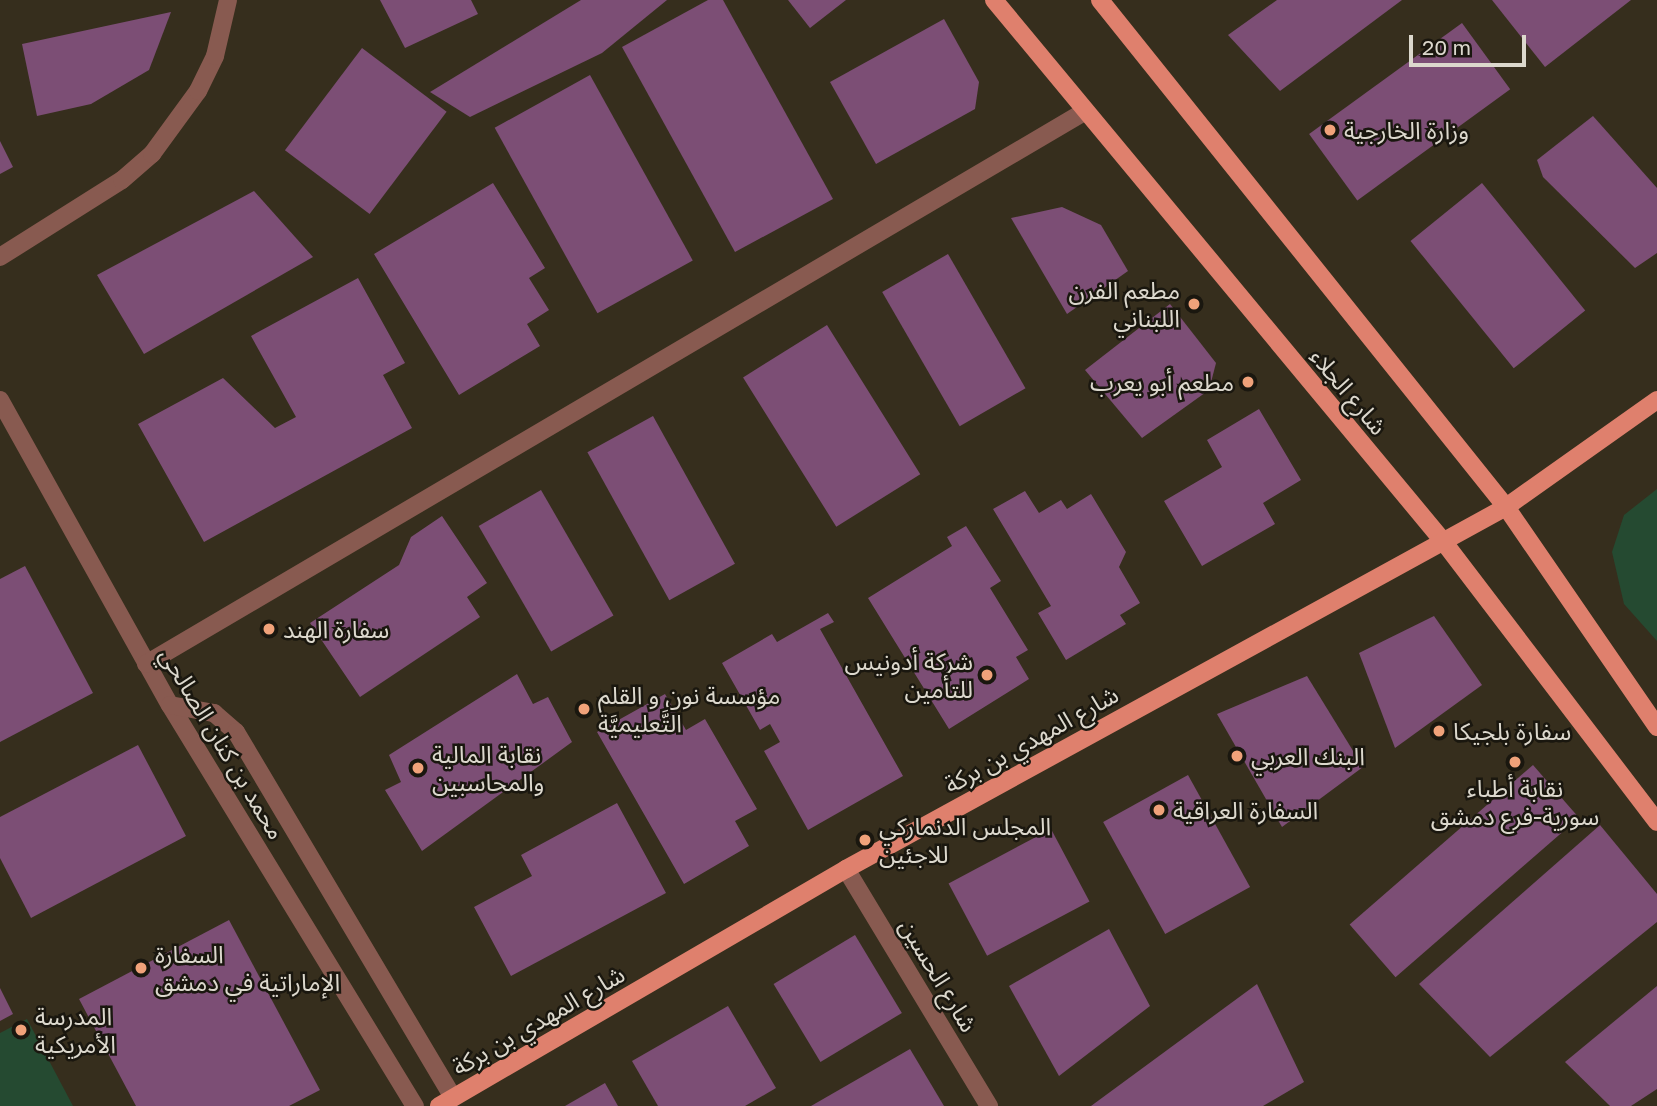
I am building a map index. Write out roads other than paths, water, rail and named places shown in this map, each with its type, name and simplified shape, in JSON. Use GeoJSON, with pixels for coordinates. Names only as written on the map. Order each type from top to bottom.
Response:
{"type":"FeatureCollection","features":[{"type":"Feature","properties":{"kind":"main road","name":"شارع الجلاء"},"geometry":{"type":"LineString","coordinates":[[994,0],[1084,112],[1443,541],[1657,822]]}},
{"type":"Feature","properties":{"kind":"main road","name":"شارع الجلاء"},"geometry":{"type":"LineString","coordinates":[[1100,0],[1506,508],[1657,727]]}},
{"type":"Feature","properties":{"kind":"main road","name":"شارع المهدي بن بركة"},"geometry":{"type":"LineString","coordinates":[[446,1102],[846,869],[1506,508],[1657,400]]}},
{"type":"Feature","properties":{"kind":"street"},"geometry":{"type":"LineString","coordinates":[[0,257],[122,180],[152,154],[198,92],[215,56],[228,0]]}},
{"type":"Feature","properties":{"kind":"street"},"geometry":{"type":"LineString","coordinates":[[146,664],[1084,112]]}},
{"type":"Feature","properties":{"kind":"street","name":"محمد بن كنان الصالحي"},"geometry":{"type":"LineString","coordinates":[[0,400],[170,705],[415,1106]]}},
{"type":"Feature","properties":{"kind":"street"},"geometry":{"type":"LineString","coordinates":[[170,705],[214,713],[236,732],[446,1102]]}},
{"type":"Feature","properties":{"kind":"street","name":"شارع الحسين"},"geometry":{"type":"LineString","coordinates":[[846,869],[989,1106]]}},
{"type":"Feature","properties":{"kind":"place","name":"وزارة الخارجية"},"geometry":{"type":"Point","coordinates":[1330,130]}},
{"type":"Feature","properties":{"kind":"place","name":"مطعم الفرن اللبناني"},"geometry":{"type":"Point","coordinates":[1194,304]}},
{"type":"Feature","properties":{"kind":"place","name":"مطعم أبو يعرب"},"geometry":{"type":"Point","coordinates":[1248,382]}},
{"type":"Feature","properties":{"kind":"place","name":"سفارة الهند"},"geometry":{"type":"Point","coordinates":[269,629]}},
{"type":"Feature","properties":{"kind":"place","name":"شركة أدونيس للتأمين"},"geometry":{"type":"Point","coordinates":[987,675]}},
{"type":"Feature","properties":{"kind":"place","name":"مؤسسة نون و القلم التَّعليميَّة"},"geometry":{"type":"Point","coordinates":[584,709]}},
{"type":"Feature","properties":{"kind":"place","name":"سفارة بلجيكا"},"geometry":{"type":"Point","coordinates":[1439,731]}},
{"type":"Feature","properties":{"kind":"place","name":"البنك العربي"},"geometry":{"type":"Point","coordinates":[1237,756]}},
{"type":"Feature","properties":{"kind":"place","name":"نقابة أطباء سورية-فرع دمشق"},"geometry":{"type":"Point","coordinates":[1515,762]}},
{"type":"Feature","properties":{"kind":"place","name":"نقابة المالية والمحاسبين"},"geometry":{"type":"Point","coordinates":[418,768]}},
{"type":"Feature","properties":{"kind":"place","name":"السفارة العراقية"},"geometry":{"type":"Point","coordinates":[1159,810]}},
{"type":"Feature","properties":{"kind":"place","name":"المجلس الدنماركي للاجئين"},"geometry":{"type":"Point","coordinates":[865,840]}},
{"type":"Feature","properties":{"kind":"place","name":"السفارة الإماراتية في دمشق"},"geometry":{"type":"Point","coordinates":[141,968]}},
{"type":"Feature","properties":{"kind":"place","name":"المدرسة الأمريكية"},"geometry":{"type":"Point","coordinates":[21,1030]}}]}
